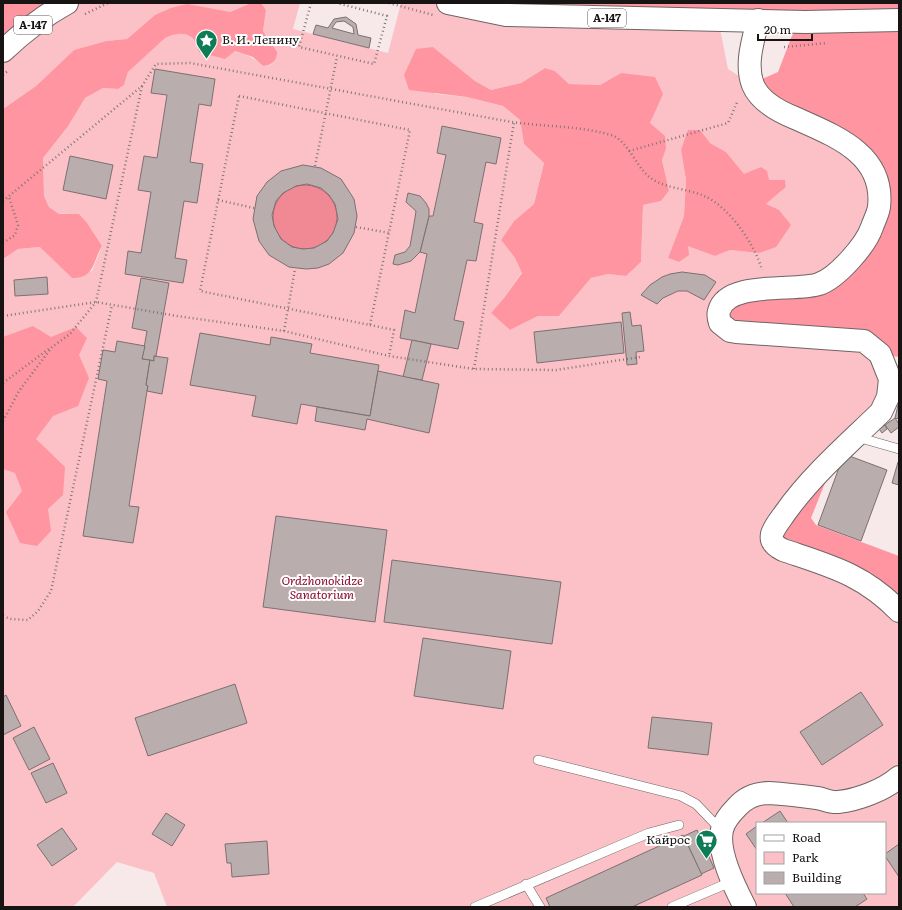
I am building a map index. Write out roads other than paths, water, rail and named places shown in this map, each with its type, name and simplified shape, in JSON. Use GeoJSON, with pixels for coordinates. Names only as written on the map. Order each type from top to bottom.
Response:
{"type":"FeatureCollection","features":[{"type":"Feature","properties":{"kind":"street","name":"А-147"},"geometry":{"type":"LineString","coordinates":[[3,51],[19,36],[54,10],[67,3]]}},
{"type":"Feature","properties":{"kind":"street","name":"А-147"},"geometry":{"type":"LineString","coordinates":[[454,4],[506,15],[805,22],[899,20]]}},
{"type":"Feature","properties":{"kind":"street"},"geometry":{"type":"LineString","coordinates":[[758,20],[750,53],[753,84],[756,90],[777,110],[842,140],[864,157],[878,182],[879,208],[870,232],[840,270],[819,284],[768,288],[739,294],[724,300],[718,312],[720,323],[730,331],[736,332],[864,341],[880,354],[890,379],[888,397],[880,412],[804,488],[778,524],[772,535],[772,542],[776,547],[783,550],[849,572],[877,590],[899,610]]}},
{"type":"Feature","properties":{"kind":"street"},"geometry":{"type":"LineString","coordinates":[[745,907],[733,881],[722,847],[722,831],[732,812],[741,802],[752,796],[768,793],[818,798],[836,802],[856,798],[876,790],[899,777]]}},
{"type":"Feature","properties":{"kind":"lane"},"geometry":{"type":"LineString","coordinates":[[856,436],[899,449]]}},
{"type":"Feature","properties":{"kind":"lane"},"geometry":{"type":"LineString","coordinates":[[538,760],[681,796],[696,804],[722,831]]}},
{"type":"Feature","properties":{"kind":"lane"},"geometry":{"type":"LineString","coordinates":[[475,907],[526,884],[649,833],[679,825]]}},
{"type":"Feature","properties":{"kind":"lane"},"geometry":{"type":"LineString","coordinates":[[672,907],[733,881]]}},
{"type":"Feature","properties":{"kind":"lane"},"geometry":{"type":"LineString","coordinates":[[526,884],[540,907]]}},
{"type":"Feature","properties":{"kind":"place","name":"В. И. Ленину"},"geometry":{"type":"Point","coordinates":[206,60]}},
{"type":"Feature","properties":{"kind":"place","name":"Кайрос"},"geometry":{"type":"Point","coordinates":[706,860]}},
{"type":"Feature","properties":{"kind":"park label","name":"Ordzhonokidze Sanatorium"},"geometry":{"type":"Point","coordinates":[322,588]}}]}
